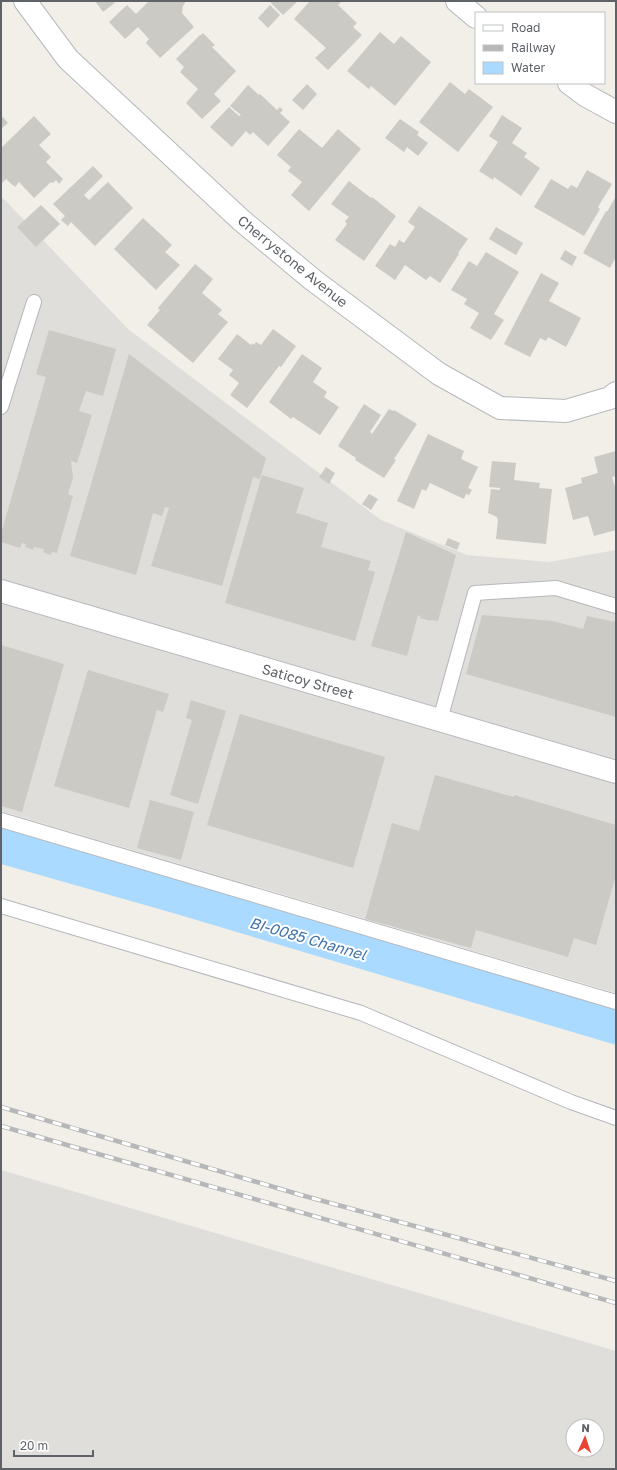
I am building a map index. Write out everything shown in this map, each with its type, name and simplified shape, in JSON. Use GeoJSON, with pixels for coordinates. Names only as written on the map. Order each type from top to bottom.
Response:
{"type":"FeatureCollection","features":[{"type":"Feature","properties":{"kind":"street","name":"Cherrystone Avenue"},"geometry":{"type":"LineString","coordinates":[[25,1],[68,59],[241,220],[313,280],[439,374],[500,408],[566,411],[610,398],[616,393]]}},
{"type":"Feature","properties":{"kind":"street"},"geometry":{"type":"LineString","coordinates":[[457,1],[475,16]]}},
{"type":"Feature","properties":{"kind":"street"},"geometry":{"type":"LineString","coordinates":[[570,84],[586,95],[616,112]]}},
{"type":"Feature","properties":{"kind":"street","name":"Saticoy Street"},"geometry":{"type":"LineString","coordinates":[[1,591],[616,772]]}},
{"type":"Feature","properties":{"kind":"lane"},"geometry":{"type":"LineString","coordinates":[[1,407],[34,302]]}},
{"type":"Feature","properties":{"kind":"lane"},"geometry":{"type":"LineString","coordinates":[[440,720],[475,593],[556,588],[616,606]]}},
{"type":"Feature","properties":{"kind":"lane"},"geometry":{"type":"LineString","coordinates":[[1,820],[616,1002]]}},
{"type":"Feature","properties":{"kind":"lane"},"geometry":{"type":"LineString","coordinates":[[1,906],[361,1013],[571,1102],[616,1118]]}},
{"type":"Feature","properties":{"kind":"shaded area"},"geometry":{"type":"Polygon","coordinates":[[[1,196],[128,329],[381,520],[467,555],[549,562],[616,550],[616,993],[1,811],[1,196]]]}},
{"type":"Feature","properties":{"kind":"shaded area"},"geometry":{"type":"Polygon","coordinates":[[[1,1170],[616,1351],[616,1469],[1,1469],[1,1170]]]}},
{"type":"Feature","properties":{"kind":"water","name":"BI-0085 Channel"},"geometry":{"type":"Polygon","coordinates":[[[1,827],[616,1008],[616,1045],[173,913],[1,864],[1,827]]]}},
{"type":"Feature","properties":{"kind":"building"},"geometry":{"type":"Polygon","coordinates":[[[95,1],[117,1],[103,12],[95,1]]]}},
{"type":"Feature","properties":{"kind":"building"},"geometry":{"type":"Polygon","coordinates":[[[149,1],[186,1],[183,6],[182,13],[194,27],[160,58],[146,43],[149,39],[138,27],[125,39],[109,22],[127,5],[136,14],[149,1]]]}},
{"type":"Feature","properties":{"kind":"building"},"geometry":{"type":"Polygon","coordinates":[[[269,1],[298,1],[283,15],[269,1]]]}},
{"type":"Feature","properties":{"kind":"building"},"geometry":{"type":"Polygon","coordinates":[[[310,1],[342,1],[338,5],[357,23],[353,27],[362,35],[328,70],[315,58],[326,48],[294,19],[310,1]]]}},
{"type":"Feature","properties":{"kind":"building"},"geometry":{"type":"Polygon","coordinates":[[[270,5],[280,15],[268,28],[258,18],[270,5]]]}},
{"type":"Feature","properties":{"kind":"building"},"geometry":{"type":"Polygon","coordinates":[[[380,32],[394,44],[401,36],[431,62],[395,106],[371,86],[369,89],[347,71],[380,32]]]}},
{"type":"Feature","properties":{"kind":"building"},"geometry":{"type":"Polygon","coordinates":[[[203,33],[215,45],[212,47],[236,71],[214,94],[221,101],[202,119],[186,103],[198,89],[180,72],[184,67],[176,59],[203,33]]]}},
{"type":"Feature","properties":{"kind":"building"},"geometry":{"type":"Polygon","coordinates":[[[450,82],[465,94],[469,89],[493,107],[458,152],[419,122],[450,82]]]}},
{"type":"Feature","properties":{"kind":"building"},"geometry":{"type":"Polygon","coordinates":[[[307,84],[317,94],[303,110],[292,100],[307,84]]]}},
{"type":"Feature","properties":{"kind":"building"},"geometry":{"type":"Polygon","coordinates":[[[248,85],[277,110],[280,107],[283,110],[280,113],[290,122],[268,146],[253,132],[250,135],[246,131],[232,147],[210,127],[229,107],[239,116],[241,115],[230,106],[248,85]]]}},
{"type":"Feature","properties":{"kind":"building"},"geometry":{"type":"Polygon","coordinates":[[[1,115],[8,123],[1,129],[1,115]]]}},
{"type":"Feature","properties":{"kind":"building"},"geometry":{"type":"Polygon","coordinates":[[[502,115],[522,128],[512,143],[527,153],[524,157],[540,168],[521,196],[494,177],[493,180],[479,171],[498,142],[489,136],[502,115]]]}},
{"type":"Feature","properties":{"kind":"building"},"geometry":{"type":"Polygon","coordinates":[[[34,116],[51,134],[39,145],[51,157],[46,162],[63,179],[59,184],[56,180],[53,183],[51,182],[34,198],[19,182],[15,187],[6,179],[1,184],[1,148],[34,116]]]}},
{"type":"Feature","properties":{"kind":"building"},"geometry":{"type":"Polygon","coordinates":[[[400,119],[419,132],[417,135],[428,143],[418,156],[407,147],[404,152],[385,138],[400,119]]]}},
{"type":"Feature","properties":{"kind":"building"},"geometry":{"type":"Polygon","coordinates":[[[299,129],[322,148],[338,129],[361,149],[309,211],[291,195],[302,182],[288,171],[291,167],[277,155],[299,129]]]}},
{"type":"Feature","properties":{"kind":"building"},"geometry":{"type":"Polygon","coordinates":[[[93,166],[103,176],[84,195],[89,200],[108,182],[133,208],[95,246],[71,222],[68,226],[61,220],[65,216],[53,204],[93,166]]]}},
{"type":"Feature","properties":{"kind":"building"},"geometry":{"type":"Polygon","coordinates":[[[587,170],[612,184],[598,207],[600,209],[584,236],[534,207],[551,179],[568,189],[571,185],[577,188],[587,170]]]}},
{"type":"Feature","properties":{"kind":"building"},"geometry":{"type":"Polygon","coordinates":[[[349,181],[396,216],[364,261],[335,240],[347,224],[345,221],[349,217],[331,204],[349,181]]]}},
{"type":"Feature","properties":{"kind":"building"},"geometry":{"type":"Polygon","coordinates":[[[616,196],[616,257],[610,268],[583,253],[616,196]]]}},
{"type":"Feature","properties":{"kind":"building"},"geometry":{"type":"Polygon","coordinates":[[[41,205],[60,224],[36,247],[17,227],[41,205]]]}},
{"type":"Feature","properties":{"kind":"building"},"geometry":{"type":"Polygon","coordinates":[[[419,206],[468,239],[440,283],[430,276],[426,280],[405,265],[395,280],[375,266],[390,244],[395,247],[399,240],[404,243],[415,227],[408,222],[419,206]]]}},
{"type":"Feature","properties":{"kind":"building"},"geometry":{"type":"Polygon","coordinates":[[[143,218],[172,245],[165,252],[180,265],[156,290],[114,249],[143,218]]]}},
{"type":"Feature","properties":{"kind":"building"},"geometry":{"type":"Polygon","coordinates":[[[496,227],[523,243],[516,255],[489,239],[496,227]]]}},
{"type":"Feature","properties":{"kind":"building"},"geometry":{"type":"Polygon","coordinates":[[[565,250],[577,257],[572,266],[560,259],[565,250]]]}},
{"type":"Feature","properties":{"kind":"building"},"geometry":{"type":"Polygon","coordinates":[[[486,252],[519,272],[494,314],[504,320],[491,340],[470,328],[479,313],[464,304],[467,299],[451,290],[469,261],[477,266],[486,252]]]}},
{"type":"Feature","properties":{"kind":"building"},"geometry":{"type":"Polygon","coordinates":[[[195,264],[213,279],[202,293],[222,310],[218,314],[228,322],[193,363],[147,325],[160,310],[158,308],[195,264]]]}},
{"type":"Feature","properties":{"kind":"building"},"geometry":{"type":"Polygon","coordinates":[[[541,273],[559,283],[549,301],[581,318],[566,347],[548,337],[546,341],[540,338],[530,357],[504,344],[541,273]]]}},
{"type":"Feature","properties":{"kind":"building"},"geometry":{"type":"Polygon","coordinates":[[[273,329],[296,346],[281,367],[279,366],[247,408],[230,395],[239,383],[229,375],[233,370],[218,359],[237,334],[251,345],[253,343],[254,345],[256,342],[261,345],[273,329]]]}},
{"type":"Feature","properties":{"kind":"building"},"geometry":{"type":"Polygon","coordinates":[[[49,330],[116,349],[103,396],[86,391],[79,411],[92,415],[77,463],[71,461],[73,478],[68,494],[73,496],[57,553],[52,552],[51,555],[43,552],[44,549],[34,547],[33,550],[25,547],[26,544],[22,543],[20,548],[1,542],[1,534],[46,377],[36,374],[49,330]]]}},
{"type":"Feature","properties":{"kind":"building"},"geometry":{"type":"Polygon","coordinates":[[[129,354],[266,458],[260,479],[253,477],[222,586],[151,566],[169,508],[165,507],[162,516],[153,513],[136,575],[70,556],[129,354]]]}},
{"type":"Feature","properties":{"kind":"building"},"geometry":{"type":"Polygon","coordinates":[[[302,354],[322,368],[313,382],[327,392],[324,397],[339,407],[320,435],[293,417],[291,419],[269,402],[302,354]]]}},
{"type":"Feature","properties":{"kind":"building"},"geometry":{"type":"Polygon","coordinates":[[[364,404],[381,415],[370,432],[372,434],[389,409],[394,410],[417,424],[394,459],[396,460],[384,478],[355,460],[356,458],[338,446],[364,404]]]}},
{"type":"Feature","properties":{"kind":"building"},"geometry":{"type":"Polygon","coordinates":[[[428,434],[464,451],[461,459],[478,467],[468,488],[472,490],[469,495],[466,494],[464,499],[430,483],[426,491],[422,489],[414,509],[397,501],[428,434]]]}},
{"type":"Feature","properties":{"kind":"building"},"geometry":{"type":"Polygon","coordinates":[[[616,451],[616,476],[612,477],[616,490],[616,530],[594,536],[588,516],[573,520],[565,488],[582,483],[581,478],[598,473],[594,457],[616,451]]]}},
{"type":"Feature","properties":{"kind":"building"},"geometry":{"type":"Polygon","coordinates":[[[492,461],[516,463],[514,480],[540,483],[539,488],[552,489],[546,544],[496,539],[498,519],[497,517],[488,513],[491,489],[500,490],[500,488],[489,487],[492,461]]]}},
{"type":"Feature","properties":{"kind":"building"},"geometry":{"type":"Polygon","coordinates":[[[326,467],[335,473],[329,484],[319,477],[326,467]]]}},
{"type":"Feature","properties":{"kind":"building"},"geometry":{"type":"Polygon","coordinates":[[[262,475],[304,488],[296,513],[328,523],[321,547],[371,561],[368,570],[375,572],[355,641],[225,603],[262,475]]]}},
{"type":"Feature","properties":{"kind":"building"},"geometry":{"type":"Polygon","coordinates":[[[369,494],[378,499],[371,510],[362,504],[369,494]]]}},
{"type":"Feature","properties":{"kind":"building"},"geometry":{"type":"Polygon","coordinates":[[[406,532],[456,555],[438,621],[420,618],[418,615],[407,656],[371,646],[406,532]]]}},
{"type":"Feature","properties":{"kind":"building"},"geometry":{"type":"Polygon","coordinates":[[[448,538],[460,543],[457,550],[445,545],[448,538]]]}},
{"type":"Feature","properties":{"kind":"building"},"geometry":{"type":"Polygon","coordinates":[[[482,615],[553,621],[583,629],[587,616],[616,622],[616,717],[466,674],[482,615]]]}},
{"type":"Feature","properties":{"kind":"building"},"geometry":{"type":"Polygon","coordinates":[[[1,645],[64,664],[22,812],[1,806],[1,645]]]}},
{"type":"Feature","properties":{"kind":"building"},"geometry":{"type":"Polygon","coordinates":[[[88,670],[169,694],[163,712],[157,710],[129,808],[54,786],[88,670]]]}},
{"type":"Feature","properties":{"kind":"building"},"geometry":{"type":"Polygon","coordinates":[[[191,700],[226,711],[198,804],[170,795],[192,720],[186,718],[191,700]]]}},
{"type":"Feature","properties":{"kind":"building"},"geometry":{"type":"Polygon","coordinates":[[[240,714],[385,757],[353,868],[207,825],[240,714]]]}},
{"type":"Feature","properties":{"kind":"building"},"geometry":{"type":"Polygon","coordinates":[[[435,775],[514,797],[514,795],[616,825],[616,875],[596,945],[574,938],[568,957],[476,930],[471,948],[365,919],[392,823],[419,831],[435,775]]]}},
{"type":"Feature","properties":{"kind":"building"},"geometry":{"type":"Polygon","coordinates":[[[150,800],[194,812],[181,860],[137,848],[150,800]]]}},
{"type":"Feature","properties":{"kind":"railway"},"geometry":{"type":"LineString","coordinates":[[1,1107],[301,1195],[616,1281]]}},
{"type":"Feature","properties":{"kind":"railway"},"geometry":{"type":"LineString","coordinates":[[1,1126],[616,1303]]}}]}
